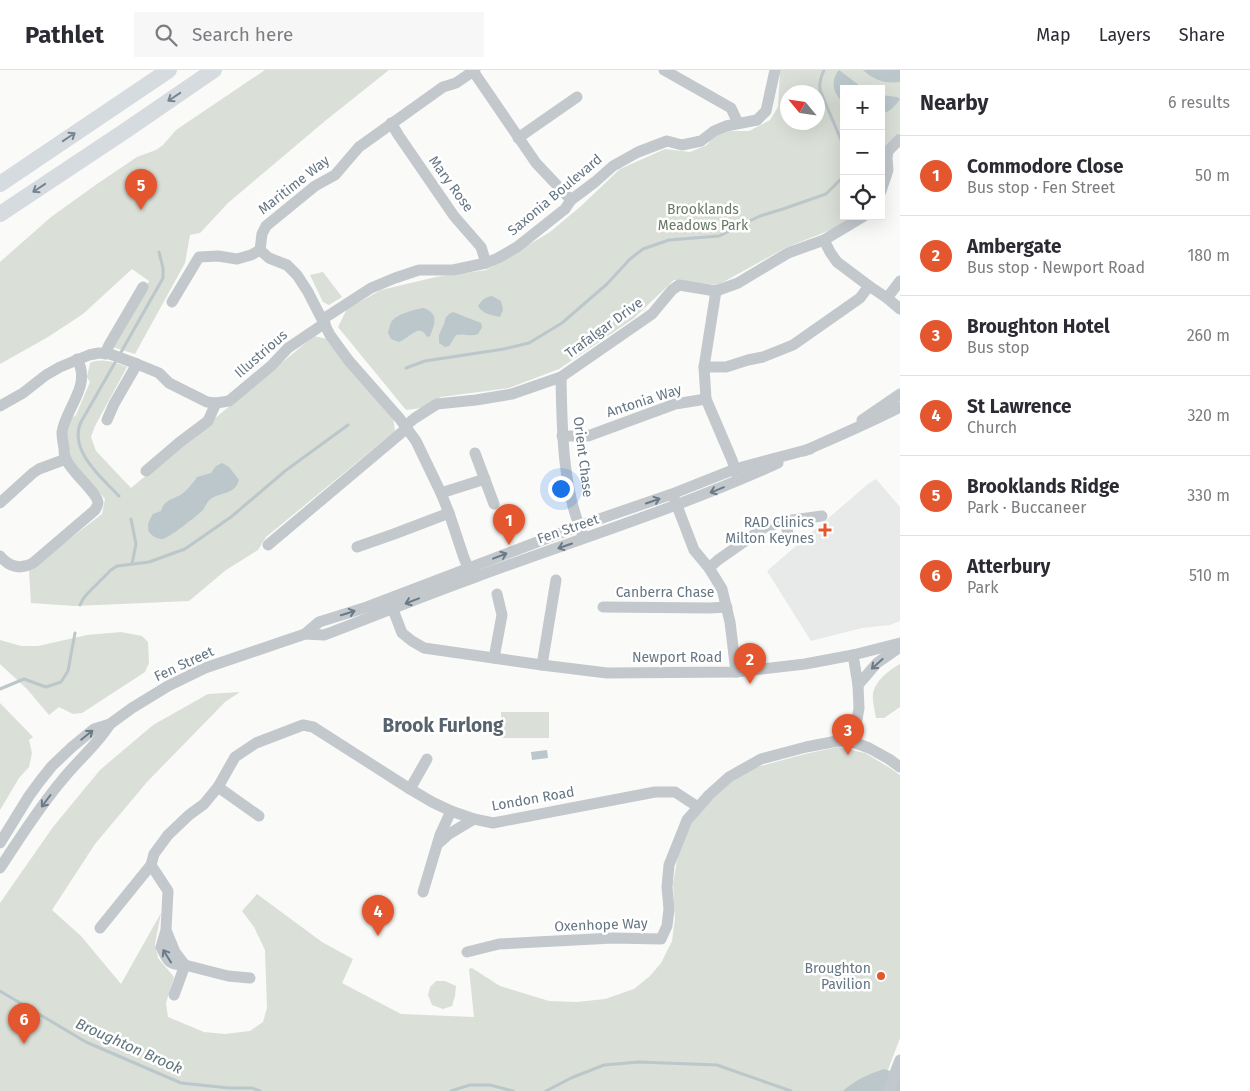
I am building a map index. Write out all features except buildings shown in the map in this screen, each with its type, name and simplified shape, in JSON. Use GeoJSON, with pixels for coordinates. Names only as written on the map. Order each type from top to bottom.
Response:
{"type":"FeatureCollection","features":[{"type":"Feature","properties":{"kind":"highway"},"geometry":{"type":"LineString","coordinates":[[0,184],[169,70]]}},
{"type":"Feature","properties":{"kind":"highway"},"geometry":{"type":"LineString","coordinates":[[4,212],[214,70]]}},
{"type":"Feature","properties":{"kind":"street"},"geometry":{"type":"LineString","coordinates":[[664,70],[731,108],[738,123]]}},
{"type":"Feature","properties":{"kind":"street","name":"Saxonia Boulevard"},"geometry":{"type":"LineString","coordinates":[[324,321],[371,288],[420,270],[453,270],[486,263],[498,258],[517,247],[565,209],[571,200],[613,166],[638,152],[667,141],[682,145],[701,141],[714,131],[726,126],[757,120],[766,111],[775,70]]}},
{"type":"Feature","properties":{"kind":"street"},"geometry":{"type":"LineString","coordinates":[[474,71],[536,163],[571,200]]}},
{"type":"Feature","properties":{"kind":"street","name":"Maritime Way"},"geometry":{"type":"LineString","coordinates":[[260,250],[262,234],[266,226],[315,186],[335,175],[359,147],[443,87],[456,83],[474,71]]}},
{"type":"Feature","properties":{"kind":"street"},"geometry":{"type":"LineString","coordinates":[[518,138],[577,96]]}},
{"type":"Feature","properties":{"kind":"street","name":"Mary Rose"},"geometry":{"type":"LineString","coordinates":[[392,123],[454,216],[481,247],[486,263]]}},
{"type":"Feature","properties":{"kind":"street"},"geometry":{"type":"LineString","coordinates":[[885,179],[888,170],[888,151],[900,139]]}},
{"type":"Feature","properties":{"kind":"street","name":"Trafalgar Drive"},"geometry":{"type":"LineString","coordinates":[[268,545],[415,418],[437,404],[512,394],[561,377],[652,314],[672,290],[679,286],[716,291],[738,283],[788,253],[824,240],[857,220]]}},
{"type":"Feature","properties":{"kind":"street"},"geometry":{"type":"LineString","coordinates":[[824,240],[837,262],[900,309]]}},
{"type":"Feature","properties":{"kind":"street"},"geometry":{"type":"LineString","coordinates":[[172,302],[199,258],[218,256],[237,259],[260,250],[270,258],[287,265],[297,275],[330,335],[349,361],[416,441],[441,493],[470,573]]}},
{"type":"Feature","properties":{"kind":"street"},"geometry":{"type":"LineString","coordinates":[[887,298],[900,281]]}},
{"type":"Feature","properties":{"kind":"street"},"geometry":{"type":"LineString","coordinates":[[704,367],[726,367],[763,357],[793,344],[860,298],[869,286]]}},
{"type":"Feature","properties":{"kind":"street"},"geometry":{"type":"LineString","coordinates":[[108,354],[109,344],[136,291]]}},
{"type":"Feature","properties":{"kind":"street"},"geometry":{"type":"LineString","coordinates":[[716,291],[704,367],[706,399],[735,469],[738,481]]}},
{"type":"Feature","properties":{"kind":"street","name":"Illustrious"},"geometry":{"type":"LineString","coordinates":[[216,403],[229,401],[271,366],[288,348],[324,321]]}},
{"type":"Feature","properties":{"kind":"street"},"geometry":{"type":"LineString","coordinates":[[0,406],[23,393],[46,375],[89,355],[108,354],[137,364],[161,368],[170,383],[208,402],[216,403],[208,421],[146,471]]}},
{"type":"Feature","properties":{"kind":"street"},"geometry":{"type":"LineString","coordinates":[[0,556],[12,566],[28,566],[95,510],[98,503],[96,497],[72,470],[66,460],[62,434],[67,417],[78,394],[82,378],[82,370],[77,359]]}},
{"type":"Feature","properties":{"kind":"street"},"geometry":{"type":"LineString","coordinates":[[107,420],[137,364]]}},
{"type":"Feature","properties":{"kind":"street","name":"Orient Chase"},"geometry":{"type":"LineString","coordinates":[[561,377],[562,436],[569,484],[585,539]]}},
{"type":"Feature","properties":{"kind":"street","name":"Fen Street"},"geometry":{"type":"LineString","coordinates":[[844,432],[900,394]]}},
{"type":"Feature","properties":{"kind":"street","name":"Antonia Way"},"geometry":{"type":"LineString","coordinates":[[562,436],[588,436],[674,404],[706,399]]}},
{"type":"Feature","properties":{"kind":"street","name":"Fen Street"},"geometry":{"type":"LineString","coordinates":[[0,843],[29,796],[52,766],[72,747],[94,729],[110,724],[168,686],[205,668],[305,634],[324,635],[391,604],[580,526],[738,481],[900,407]]}},
{"type":"Feature","properties":{"kind":"street","name":"Fen Street"},"geometry":{"type":"LineString","coordinates":[[470,573],[585,539],[675,500],[735,469],[810,448]]}},
{"type":"Feature","properties":{"kind":"street"},"geometry":{"type":"LineString","coordinates":[[475,453],[494,504]]}},
{"type":"Feature","properties":{"kind":"street"},"geometry":{"type":"LineString","coordinates":[[0,503],[39,469],[66,460]]}},
{"type":"Feature","properties":{"kind":"street"},"geometry":{"type":"LineString","coordinates":[[441,493],[485,479]]}},
{"type":"Feature","properties":{"kind":"street","name":"Canberra Chase"},"geometry":{"type":"LineString","coordinates":[[675,500],[694,550],[722,589],[730,622],[736,672]]}},
{"type":"Feature","properties":{"kind":"street"},"geometry":{"type":"LineString","coordinates":[[357,547],[449,513]]}},
{"type":"Feature","properties":{"kind":"street"},"geometry":{"type":"LineString","coordinates":[[708,568],[764,527],[822,516]]}},
{"type":"Feature","properties":{"kind":"street"},"geometry":{"type":"LineString","coordinates":[[298,519],[306,528]]}},
{"type":"Feature","properties":{"kind":"street"},"geometry":{"type":"LineString","coordinates":[[786,522],[788,534]]}},
{"type":"Feature","properties":{"kind":"street"},"geometry":{"type":"LineString","coordinates":[[542,665],[556,580]]}},
{"type":"Feature","properties":{"kind":"street"},"geometry":{"type":"LineString","coordinates":[[494,658],[502,615],[496,594]]}},
{"type":"Feature","properties":{"kind":"street","name":"Newport Road"},"geometry":{"type":"LineString","coordinates":[[391,604],[402,633],[412,642],[424,648],[607,673],[736,672],[853,656],[900,642]]}},
{"type":"Feature","properties":{"kind":"street","name":"Canberra Chase"},"geometry":{"type":"LineString","coordinates":[[603,607],[727,607]]}},
{"type":"Feature","properties":{"kind":"street"},"geometry":{"type":"LineString","coordinates":[[858,685],[877,663],[900,647]]}},
{"type":"Feature","properties":{"kind":"street"},"geometry":{"type":"LineString","coordinates":[[853,656],[860,708],[853,742],[869,748],[900,767]]}},
{"type":"Feature","properties":{"kind":"street","name":"Fen Street"},"geometry":{"type":"LineString","coordinates":[[0,868],[32,819],[77,763],[101,738],[110,724]]}},
{"type":"Feature","properties":{"kind":"street","name":"London Road"},"geometry":{"type":"LineString","coordinates":[[218,787],[236,757],[256,743],[303,725],[313,727],[432,802],[474,820],[493,823],[655,792],[675,792],[698,807]]}},
{"type":"Feature","properties":{"kind":"street","name":"Oxenhope Way"},"geometry":{"type":"LineString","coordinates":[[467,952],[499,944],[613,938],[661,938],[667,926],[669,909],[667,888],[669,866],[687,820],[709,795],[729,777],[760,759],[833,741],[853,742]]}},
{"type":"Feature","properties":{"kind":"street"},"geometry":{"type":"LineString","coordinates":[[410,789],[427,759]]}},
{"type":"Feature","properties":{"kind":"street"},"geometry":{"type":"LineString","coordinates":[[100,928],[151,865],[154,854],[172,831],[204,804],[218,787],[259,816]]}},
{"type":"Feature","properties":{"kind":"street"},"geometry":{"type":"LineString","coordinates":[[423,892],[440,835],[451,811]]}},
{"type":"Feature","properties":{"kind":"street"},"geometry":{"type":"LineString","coordinates":[[439,843],[449,834],[474,820]]}},
{"type":"Feature","properties":{"kind":"street"},"geometry":{"type":"LineString","coordinates":[[151,865],[168,891],[166,930],[175,952],[185,965],[228,976],[250,978]]}},
{"type":"Feature","properties":{"kind":"street"},"geometry":{"type":"LineString","coordinates":[[174,995],[185,965]]}},
{"type":"Feature","properties":{"kind":"street"},"geometry":{"type":"LineString","coordinates":[[888,1091],[900,1060]]}},
{"type":"Feature","properties":{"kind":"shaded area"},"geometry":{"type":"Polygon","coordinates":[[[839,70],[859,85],[840,85],[840,99],[834,87],[836,74],[839,70]]]}},
{"type":"Feature","properties":{"kind":"shaded area"},"geometry":{"type":"Polygon","coordinates":[[[863,70],[900,70],[900,82],[880,80],[863,70]]]}},
{"type":"Feature","properties":{"kind":"shaded area"},"geometry":{"type":"Polygon","coordinates":[[[885,96],[900,99],[892,108],[885,113],[885,96]]]}},
{"type":"Feature","properties":{"kind":"shaded area"},"geometry":{"type":"Polygon","coordinates":[[[492,296],[501,301],[503,310],[500,317],[490,315],[478,306],[484,299],[492,296]]]}},
{"type":"Feature","properties":{"kind":"shaded area"},"geometry":{"type":"Polygon","coordinates":[[[424,308],[429,310],[434,316],[430,336],[427,337],[421,331],[418,331],[399,342],[391,339],[388,333],[394,318],[416,309],[424,308]]]}},
{"type":"Feature","properties":{"kind":"shaded area"},"geometry":{"type":"Polygon","coordinates":[[[453,312],[481,323],[482,327],[478,334],[475,335],[456,335],[449,346],[445,347],[439,343],[439,335],[446,317],[453,312]]]}},
{"type":"Feature","properties":{"kind":"shaded area"},"geometry":{"type":"Polygon","coordinates":[[[222,463],[229,467],[239,480],[235,488],[210,499],[200,513],[165,538],[155,537],[149,532],[148,525],[153,514],[161,511],[167,501],[185,492],[197,477],[211,473],[216,466],[222,463]]]}},
{"type":"Feature","properties":{"kind":"shaded area"},"geometry":{"type":"Polygon","coordinates":[[[876,479],[900,507],[900,621],[890,625],[862,628],[811,641],[767,571],[876,479]]]}},
{"type":"Feature","properties":{"kind":"shaded area"},"geometry":{"type":"Polygon","coordinates":[[[547,750],[548,758],[532,760],[531,752],[547,750]]]}},
{"type":"Feature","properties":{"kind":"shaded area"},"geometry":{"type":"Polygon","coordinates":[[[884,1069],[900,1074],[900,1091],[843,1091],[862,1078],[884,1069]]]}},
{"type":"Feature","properties":{"kind":"green space"},"geometry":{"type":"Polygon","coordinates":[[[265,70],[389,70],[228,203],[200,233],[190,235],[185,263],[135,354],[112,347],[149,281],[132,269],[83,314],[48,337],[0,364],[0,262],[51,217],[137,157],[156,150],[176,130],[265,70]]]}},
{"type":"Feature","properties":{"kind":"green space","name":"Brooklands Meadows Park"},"geometry":{"type":"Polygon","coordinates":[[[780,70],[900,70],[900,132],[885,147],[885,85],[840,85],[840,220],[848,220],[843,225],[785,248],[718,285],[674,280],[633,319],[559,369],[509,388],[441,397],[422,408],[406,410],[338,327],[347,309],[381,290],[436,277],[486,270],[550,232],[620,169],[665,149],[690,152],[707,145],[714,136],[726,131],[749,131],[770,120],[778,107],[780,70]]]}},
{"type":"Feature","properties":{"kind":"green space"},"geometry":{"type":"Polygon","coordinates":[[[323,272],[342,297],[329,305],[323,302],[310,275],[323,272]]]}},
{"type":"Feature","properties":{"kind":"green space"},"geometry":{"type":"Polygon","coordinates":[[[314,336],[327,339],[393,417],[395,431],[266,537],[258,550],[226,570],[189,601],[75,606],[31,603],[29,570],[102,514],[105,499],[68,457],[66,437],[70,419],[76,415],[90,382],[87,377],[90,363],[95,361],[114,362],[127,367],[91,437],[96,451],[131,488],[314,336]]]}},
{"type":"Feature","properties":{"kind":"green space"},"geometry":{"type":"Polygon","coordinates":[[[121,632],[142,636],[148,642],[149,663],[145,672],[82,713],[73,714],[59,707],[49,715],[27,689],[0,664],[0,640],[21,646],[38,646],[87,635],[121,632]]]}},
{"type":"Feature","properties":{"kind":"green space"},"geometry":{"type":"Polygon","coordinates":[[[900,664],[900,707],[884,718],[876,718],[873,699],[875,688],[884,676],[900,664]]]}},
{"type":"Feature","properties":{"kind":"green space"},"geometry":{"type":"Polygon","coordinates":[[[240,692],[225,702],[147,782],[95,844],[52,910],[81,936],[121,984],[161,913],[155,944],[158,958],[174,977],[166,1003],[168,1017],[204,1032],[225,1034],[250,1031],[263,1022],[267,1008],[265,950],[254,927],[242,911],[257,894],[322,942],[353,959],[342,983],[401,1014],[474,1017],[469,969],[472,968],[500,986],[549,1001],[577,1002],[605,999],[634,989],[650,976],[661,963],[672,941],[675,919],[673,884],[678,854],[689,826],[707,803],[730,782],[757,767],[837,747],[865,753],[900,775],[900,1038],[880,1091],[0,1091],[0,903],[53,827],[100,770],[153,725],[208,694],[240,692]]]}},
{"type":"Feature","properties":{"kind":"green space"},"geometry":{"type":"Polygon","coordinates":[[[0,703],[33,737],[29,740],[32,753],[29,767],[19,778],[0,810],[0,703]]]}},
{"type":"Feature","properties":{"kind":"green space"},"geometry":{"type":"Polygon","coordinates":[[[501,712],[549,712],[549,738],[501,738],[501,712]]]}},
{"type":"Feature","properties":{"kind":"green space"},"geometry":{"type":"Polygon","coordinates":[[[436,981],[445,981],[456,986],[452,1006],[443,1009],[432,1005],[428,995],[430,987],[436,981]]]}},
{"type":"Feature","properties":{"kind":"waterway"},"geometry":{"type":"LineString","coordinates":[[824,70],[820,80],[820,90],[840,138]]}},
{"type":"Feature","properties":{"kind":"waterway"},"geometry":{"type":"LineString","coordinates":[[406,368],[425,361],[504,349],[529,343],[562,323],[607,284],[630,259],[643,249],[669,240],[719,236],[760,216],[826,194],[840,180]]}},
{"type":"Feature","properties":{"kind":"waterway"},"geometry":{"type":"LineString","coordinates":[[120,354],[163,278],[163,268],[159,252]]}},
{"type":"Feature","properties":{"kind":"waterway"},"geometry":{"type":"LineString","coordinates":[[117,359],[81,422],[78,432],[79,443],[89,463],[119,496]]}},
{"type":"Feature","properties":{"kind":"waterway"},"geometry":{"type":"LineString","coordinates":[[80,605],[87,594],[117,566],[149,562],[185,549],[231,517],[285,471],[348,425]]}},
{"type":"Feature","properties":{"kind":"waterway"},"geometry":{"type":"LineString","coordinates":[[131,519],[136,544],[132,564]]}},
{"type":"Feature","properties":{"kind":"waterway"},"geometry":{"type":"LineString","coordinates":[[0,689],[24,679],[46,687],[61,682],[68,671],[75,633]]}},
{"type":"Feature","properties":{"kind":"waterway","name":"Broughton Brook"},"geometry":{"type":"LineString","coordinates":[[0,991],[86,1042],[181,1083],[229,1088],[252,1088],[260,1091]]}},
{"type":"Feature","properties":{"kind":"waterway","name":"Broughton Brook"},"geometry":{"type":"LineString","coordinates":[[546,1091],[571,1078],[604,1065],[639,1062],[717,1065],[791,1091]]}},
{"type":"Feature","properties":{"kind":"waterway","name":"Broughton Brook"},"geometry":{"type":"LineString","coordinates":[[451,1091],[470,1085],[490,1085],[513,1091]]}},
{"type":"Feature","properties":{"kind":"place","name":"Brooklands Ridge"},"geometry":{"type":"Point","coordinates":[141,210]}},
{"type":"Feature","properties":{"kind":"place","name":"RAD Clinics Milton Keynes"},"geometry":{"type":"Point","coordinates":[825,530]}},
{"type":"Feature","properties":{"kind":"place","name":"Commodore Close"},"geometry":{"type":"Point","coordinates":[509,545]}},
{"type":"Feature","properties":{"kind":"place","name":"Ambergate"},"geometry":{"type":"Point","coordinates":[750,684]}},
{"type":"Feature","properties":{"kind":"place","name":"Broughton Hotel"},"geometry":{"type":"Point","coordinates":[848,755]}},
{"type":"Feature","properties":{"kind":"place","name":"St Lawrence"},"geometry":{"type":"Point","coordinates":[378,936]}},
{"type":"Feature","properties":{"kind":"place","name":"Broughton Pavilion"},"geometry":{"type":"Point","coordinates":[881,976]}},
{"type":"Feature","properties":{"kind":"place","name":"Atterbury"},"geometry":{"type":"Point","coordinates":[24,1044]}},
{"type":"Feature","properties":{"kind":"district","name":"Brook Furlong"},"geometry":{"type":"Point","coordinates":[443,725]}}]}
